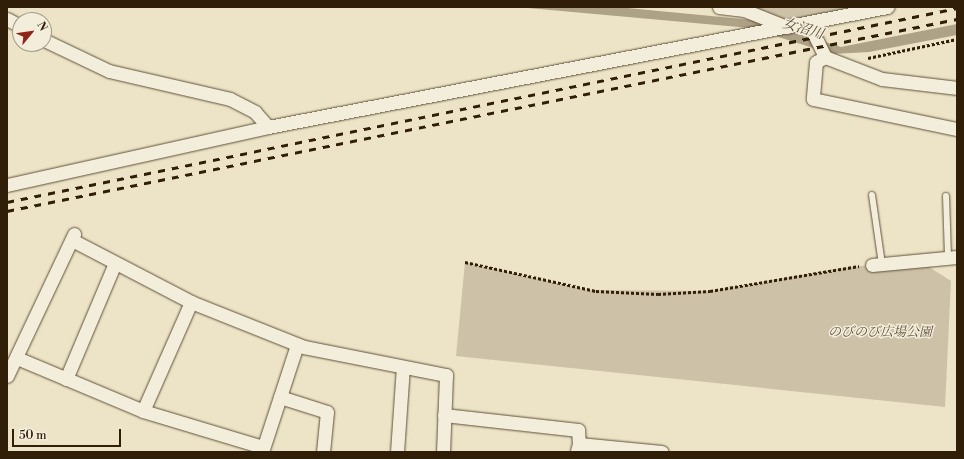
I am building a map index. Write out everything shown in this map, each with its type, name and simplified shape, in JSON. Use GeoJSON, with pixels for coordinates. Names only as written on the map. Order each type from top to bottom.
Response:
{"type":"FeatureCollection","features":[{"type":"Feature","properties":{"kind":"street"},"geometry":{"type":"LineString","coordinates":[[718,7],[744,10],[787,27]]}},
{"type":"Feature","properties":{"kind":"street"},"geometry":{"type":"LineString","coordinates":[[7,185],[268,128],[760,34],[787,27],[809,24],[887,7]]}},
{"type":"Feature","properties":{"kind":"street"},"geometry":{"type":"LineString","coordinates":[[809,24],[824,56],[882,79],[957,88]]}},
{"type":"Feature","properties":{"kind":"street"},"geometry":{"type":"LineString","coordinates":[[52,44],[109,71],[230,100],[254,112],[268,128]]}},
{"type":"Feature","properties":{"kind":"street"},"geometry":{"type":"LineString","coordinates":[[824,56],[816,62],[813,99],[957,129]]}},
{"type":"Feature","properties":{"kind":"street"},"geometry":{"type":"LineString","coordinates":[[7,376],[17,358],[73,238],[115,263],[191,302],[297,345],[446,375],[443,452]]}},
{"type":"Feature","properties":{"kind":"street"},"geometry":{"type":"LineString","coordinates":[[877,264],[953,257]]}},
{"type":"Feature","properties":{"kind":"street"},"geometry":{"type":"LineString","coordinates":[[66,379],[115,263]]}},
{"type":"Feature","properties":{"kind":"street"},"geometry":{"type":"LineString","coordinates":[[143,411],[191,302]]}},
{"type":"Feature","properties":{"kind":"street"},"geometry":{"type":"LineString","coordinates":[[17,358],[143,411],[262,450],[297,345]]}},
{"type":"Feature","properties":{"kind":"street"},"geometry":{"type":"LineString","coordinates":[[397,452],[403,367]]}},
{"type":"Feature","properties":{"kind":"street"},"geometry":{"type":"LineString","coordinates":[[280,396],[327,412],[323,452]]}},
{"type":"Feature","properties":{"kind":"street"},"geometry":{"type":"LineString","coordinates":[[444,414],[578,430],[578,448],[662,452]]}},
{"type":"Feature","properties":{"kind":"lane"},"geometry":{"type":"LineString","coordinates":[[872,195],[877,264]]}},
{"type":"Feature","properties":{"kind":"lane"},"geometry":{"type":"LineString","coordinates":[[946,196],[953,257]]}},
{"type":"Feature","properties":{"kind":"path"},"geometry":{"type":"LineString","coordinates":[[850,67],[870,57],[957,39]]}},
{"type":"Feature","properties":{"kind":"path"},"geometry":{"type":"LineString","coordinates":[[465,262],[596,291],[658,294],[710,291],[877,264]]}},
{"type":"Feature","properties":{"kind":"green space"},"geometry":{"type":"Polygon","coordinates":[[[719,7],[887,7],[787,27],[719,7]]]}},
{"type":"Feature","properties":{"kind":"green space","name":"のびのび広場公園"},"geometry":{"type":"Polygon","coordinates":[[[918,260],[951,281],[945,407],[456,356],[465,262],[587,290],[710,291],[834,269],[918,260]]]}},
{"type":"Feature","properties":{"kind":"shaded area"},"geometry":{"type":"Polygon","coordinates":[[[517,7],[617,7],[753,20],[841,47],[957,24],[957,35],[869,52],[832,54],[750,28],[517,7]]]}},
{"type":"Feature","properties":{"kind":"railway"},"geometry":{"type":"LineString","coordinates":[[7,202],[957,8]]}},
{"type":"Feature","properties":{"kind":"railway"},"geometry":{"type":"LineString","coordinates":[[7,211],[957,19]]}},
{"type":"Feature","properties":{"kind":"water label","name":"女沼川"},"geometry":{"type":"Point","coordinates":[803,29]}}]}
